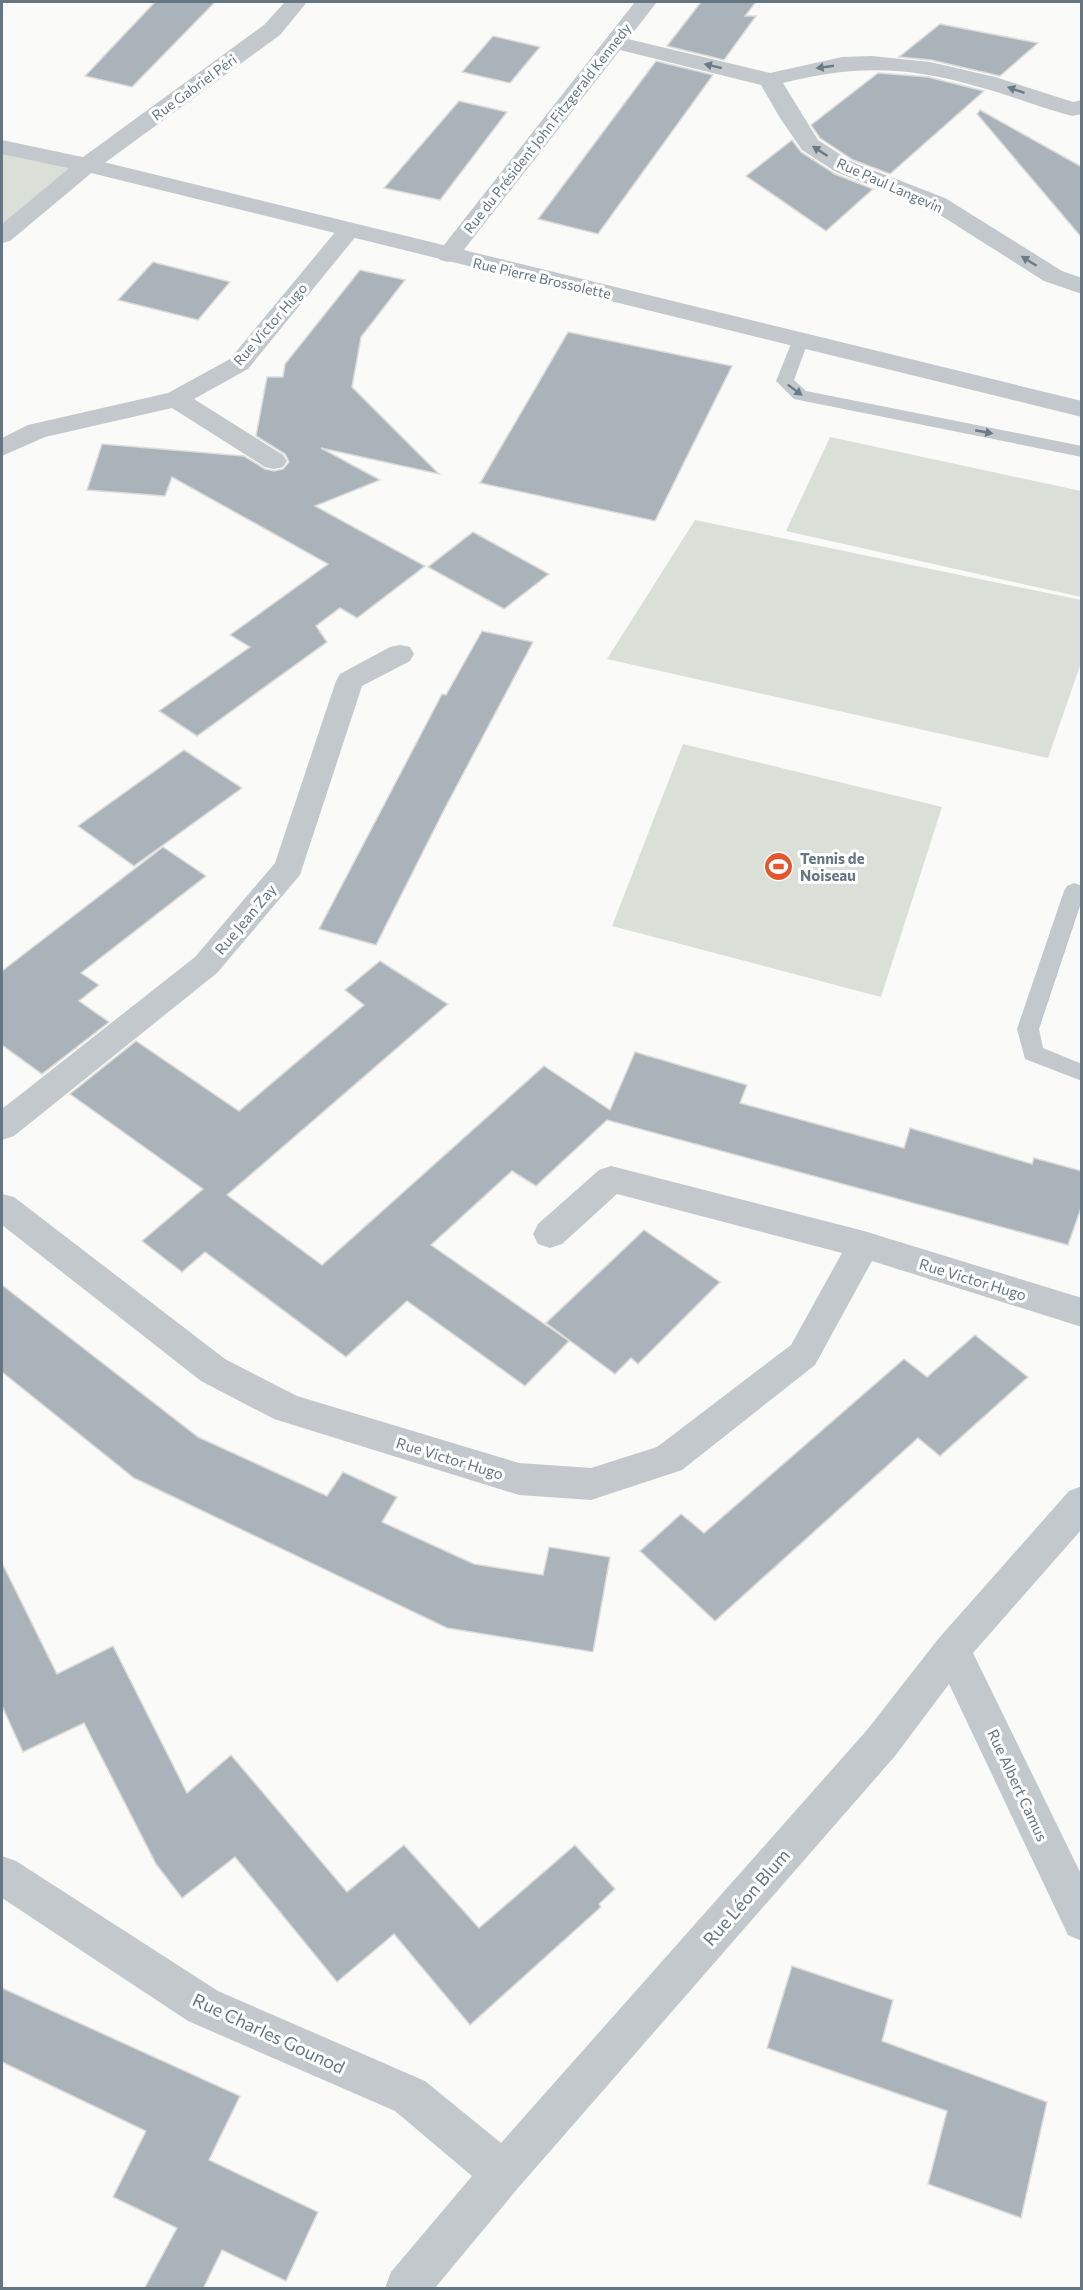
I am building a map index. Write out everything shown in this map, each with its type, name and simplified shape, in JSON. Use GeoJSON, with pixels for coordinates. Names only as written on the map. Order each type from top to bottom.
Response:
{"type":"FeatureCollection","features":[{"type":"Feature","properties":{"kind":"street","name":"Rue Gabriel Péri"},"geometry":{"type":"LineString","coordinates":[[2,237],[87,165],[272,30],[296,2]]}},
{"type":"Feature","properties":{"kind":"street","name":"Rue du Président John Fitzgerald Kennedy"},"geometry":{"type":"LineString","coordinates":[[448,255],[646,2]]}},
{"type":"Feature","properties":{"kind":"street"},"geometry":{"type":"LineString","coordinates":[[614,42],[770,80],[814,68],[843,64],[886,63],[964,75],[1078,111]]}},
{"type":"Feature","properties":{"kind":"street","name":"Rue Paul Langevin"},"geometry":{"type":"LineString","coordinates":[[770,80],[790,118],[810,145],[844,167],[937,203],[1053,276],[1082,287]]}},
{"type":"Feature","properties":{"kind":"street","name":"Rue Pierre Brossolette"},"geometry":{"type":"LineString","coordinates":[[2,147],[87,165],[1082,409]]}},
{"type":"Feature","properties":{"kind":"street","name":"Rue Victor Hugo"},"geometry":{"type":"LineString","coordinates":[[2,448],[38,431],[176,399],[239,364],[349,230]]}},
{"type":"Feature","properties":{"kind":"street"},"geometry":{"type":"LineString","coordinates":[[176,399],[274,461]]}},
{"type":"Feature","properties":{"kind":"street","name":"Rue Jean Zay"},"geometry":{"type":"LineString","coordinates":[[2,1126],[206,965],[266,894],[288,867],[350,681],[400,654]]}},
{"type":"Feature","properties":{"kind":"street","name":"Rue Victor Hugo"},"geometry":{"type":"LineString","coordinates":[[550,1234],[611,1179],[864,1245],[1082,1313]]}},
{"type":"Feature","properties":{"kind":"street","name":"Rue Victor Hugo"},"geometry":{"type":"LineString","coordinates":[[2,1207],[213,1370],[287,1408],[519,1479],[591,1484],[669,1460],[803,1355],[864,1245]]}},
{"type":"Feature","properties":{"kind":"street","name":"Rue Léon Blum"},"geometry":{"type":"LineString","coordinates":[[407,2289],[502,2173],[880,1743],[952,1650],[1082,1502]]}},
{"type":"Feature","properties":{"kind":"street","name":"Rue Albert Camus"},"geometry":{"type":"LineString","coordinates":[[952,1650],[1071,1875],[1082,1921]]}},
{"type":"Feature","properties":{"kind":"street","name":"Rue Charles Gounod"},"geometry":{"type":"LineString","coordinates":[[2,1875],[203,2006],[410,2096],[502,2173]]}},
{"type":"Feature","properties":{"kind":"lane"},"geometry":{"type":"LineString","coordinates":[[801,339],[785,381],[800,395],[1082,452]]}},
{"type":"Feature","properties":{"kind":"lane"},"geometry":{"type":"LineString","coordinates":[[1074,891],[1028,1029],[1033,1053],[1082,1073]]}},
{"type":"Feature","properties":{"kind":"shaded area"},"geometry":{"type":"Polygon","coordinates":[[[2,147],[87,165],[2,236],[2,147]]]}},
{"type":"Feature","properties":{"kind":"shaded area"},"geometry":{"type":"Polygon","coordinates":[[[830,437],[1081,491],[1081,597],[786,531],[830,437]]]}},
{"type":"Feature","properties":{"kind":"shaded area"},"geometry":{"type":"Polygon","coordinates":[[[695,520],[1081,600],[1081,663],[1048,758],[607,659],[695,520]]]}},
{"type":"Feature","properties":{"kind":"shaded area","name":"Tennis de Noiseau"},"geometry":{"type":"Polygon","coordinates":[[[683,744],[942,807],[881,997],[612,926],[683,744]]]}},
{"type":"Feature","properties":{"kind":"building"},"geometry":{"type":"Polygon","coordinates":[[[155,2],[215,2],[132,87],[85,76],[155,2]]]}},
{"type":"Feature","properties":{"kind":"building"},"geometry":{"type":"Polygon","coordinates":[[[701,2],[756,2],[745,16],[756,16],[724,60],[667,46],[701,2]]]}},
{"type":"Feature","properties":{"kind":"building"},"geometry":{"type":"Polygon","coordinates":[[[940,24],[1038,43],[1000,76],[931,60],[899,57],[940,24]]]}},
{"type":"Feature","properties":{"kind":"building"},"geometry":{"type":"Polygon","coordinates":[[[493,36],[540,47],[510,83],[462,72],[493,36]]]}},
{"type":"Feature","properties":{"kind":"building"},"geometry":{"type":"Polygon","coordinates":[[[656,61],[713,75],[598,234],[538,219],[656,61]]]}},
{"type":"Feature","properties":{"kind":"building"},"geometry":{"type":"Polygon","coordinates":[[[878,73],[928,77],[984,91],[890,174],[853,160],[820,138],[811,125],[878,73]]]}},
{"type":"Feature","properties":{"kind":"building"},"geometry":{"type":"Polygon","coordinates":[[[459,101],[507,112],[440,200],[384,188],[459,101]]]}},
{"type":"Feature","properties":{"kind":"building"},"geometry":{"type":"Polygon","coordinates":[[[980,110],[1082,167],[1082,238],[977,114],[980,110]]]}},
{"type":"Feature","properties":{"kind":"building"},"geometry":{"type":"Polygon","coordinates":[[[792,140],[801,152],[835,174],[873,189],[826,231],[746,176],[792,140]]]}},
{"type":"Feature","properties":{"kind":"building"},"geometry":{"type":"Polygon","coordinates":[[[153,262],[230,282],[198,320],[118,300],[153,262]]]}},
{"type":"Feature","properties":{"kind":"building"},"geometry":{"type":"Polygon","coordinates":[[[360,270],[405,280],[361,337],[352,387],[439,474],[321,448],[380,480],[315,506],[425,566],[357,618],[340,608],[316,626],[327,642],[197,736],[159,711],[250,647],[230,635],[328,564],[172,477],[165,496],[87,490],[102,444],[244,456],[265,469],[274,471],[283,469],[289,462],[285,454],[256,436],[267,377],[283,377],[285,364],[360,270]]]}},
{"type":"Feature","properties":{"kind":"building"},"geometry":{"type":"Polygon","coordinates":[[[568,332],[732,366],[655,521],[480,483],[568,332]]]}},
{"type":"Feature","properties":{"kind":"building"},"geometry":{"type":"Polygon","coordinates":[[[473,532],[549,574],[504,609],[428,567],[473,532]]]}},
{"type":"Feature","properties":{"kind":"building"},"geometry":{"type":"Polygon","coordinates":[[[482,631],[533,642],[376,945],[319,929],[442,694],[446,695],[482,631]]]}},
{"type":"Feature","properties":{"kind":"building"},"geometry":{"type":"Polygon","coordinates":[[[184,750],[242,788],[134,866],[78,826],[184,750]]]}},
{"type":"Feature","properties":{"kind":"building"},"geometry":{"type":"Polygon","coordinates":[[[163,847],[206,876],[81,973],[99,985],[79,1001],[109,1022],[42,1074],[2,1045],[2,971],[163,847]]]}},
{"type":"Feature","properties":{"kind":"building"},"geometry":{"type":"Polygon","coordinates":[[[380,961],[448,1004],[227,1195],[322,1265],[544,1066],[610,1110],[635,1052],[747,1085],[740,1103],[904,1148],[910,1128],[1032,1164],[1034,1158],[1082,1171],[1082,1205],[1068,1245],[607,1120],[536,1186],[512,1171],[431,1245],[569,1341],[525,1386],[407,1301],[346,1357],[205,1252],[182,1272],[142,1241],[203,1189],[70,1094],[136,1041],[239,1111],[364,1005],[345,990],[380,961]]]}},
{"type":"Feature","properties":{"kind":"building"},"geometry":{"type":"Polygon","coordinates":[[[644,1230],[720,1282],[638,1364],[631,1358],[615,1374],[546,1323],[644,1230]]]}},
{"type":"Feature","properties":{"kind":"building"},"geometry":{"type":"Polygon","coordinates":[[[2,1285],[198,1437],[327,1496],[343,1472],[397,1497],[382,1522],[474,1564],[543,1575],[549,1547],[610,1557],[593,1652],[447,1628],[134,1478],[2,1372],[2,1285]]]}},
{"type":"Feature","properties":{"kind":"building"},"geometry":{"type":"Polygon","coordinates":[[[975,1335],[1028,1377],[940,1456],[918,1438],[715,1621],[640,1551],[681,1514],[704,1533],[904,1359],[927,1377],[975,1335]]]}},
{"type":"Feature","properties":{"kind":"building"},"geometry":{"type":"Polygon","coordinates":[[[2,1563],[57,1674],[113,1646],[187,1793],[231,1755],[347,1892],[404,1845],[479,1928],[575,1845],[615,1889],[599,1904],[601,1907],[470,2025],[394,1934],[337,1982],[235,1857],[182,1898],[156,1864],[84,1723],[23,1752],[2,1706],[2,1563]]]}},
{"type":"Feature","properties":{"kind":"building"},"geometry":{"type":"Polygon","coordinates":[[[792,1966],[893,2000],[882,2041],[1047,2102],[1021,2218],[928,2184],[947,2111],[767,2048],[792,1966]]]}},
{"type":"Feature","properties":{"kind":"building"},"geometry":{"type":"Polygon","coordinates":[[[2,1988],[240,2096],[209,2160],[318,2212],[286,2281],[222,2250],[203,2289],[144,2289],[177,2228],[113,2197],[146,2131],[2,2062],[2,1988]]]}},
{"type":"Feature","properties":{"kind":"place","name":"Tennis de Noiseau"},"geometry":{"type":"Point","coordinates":[779,867]}}]}
